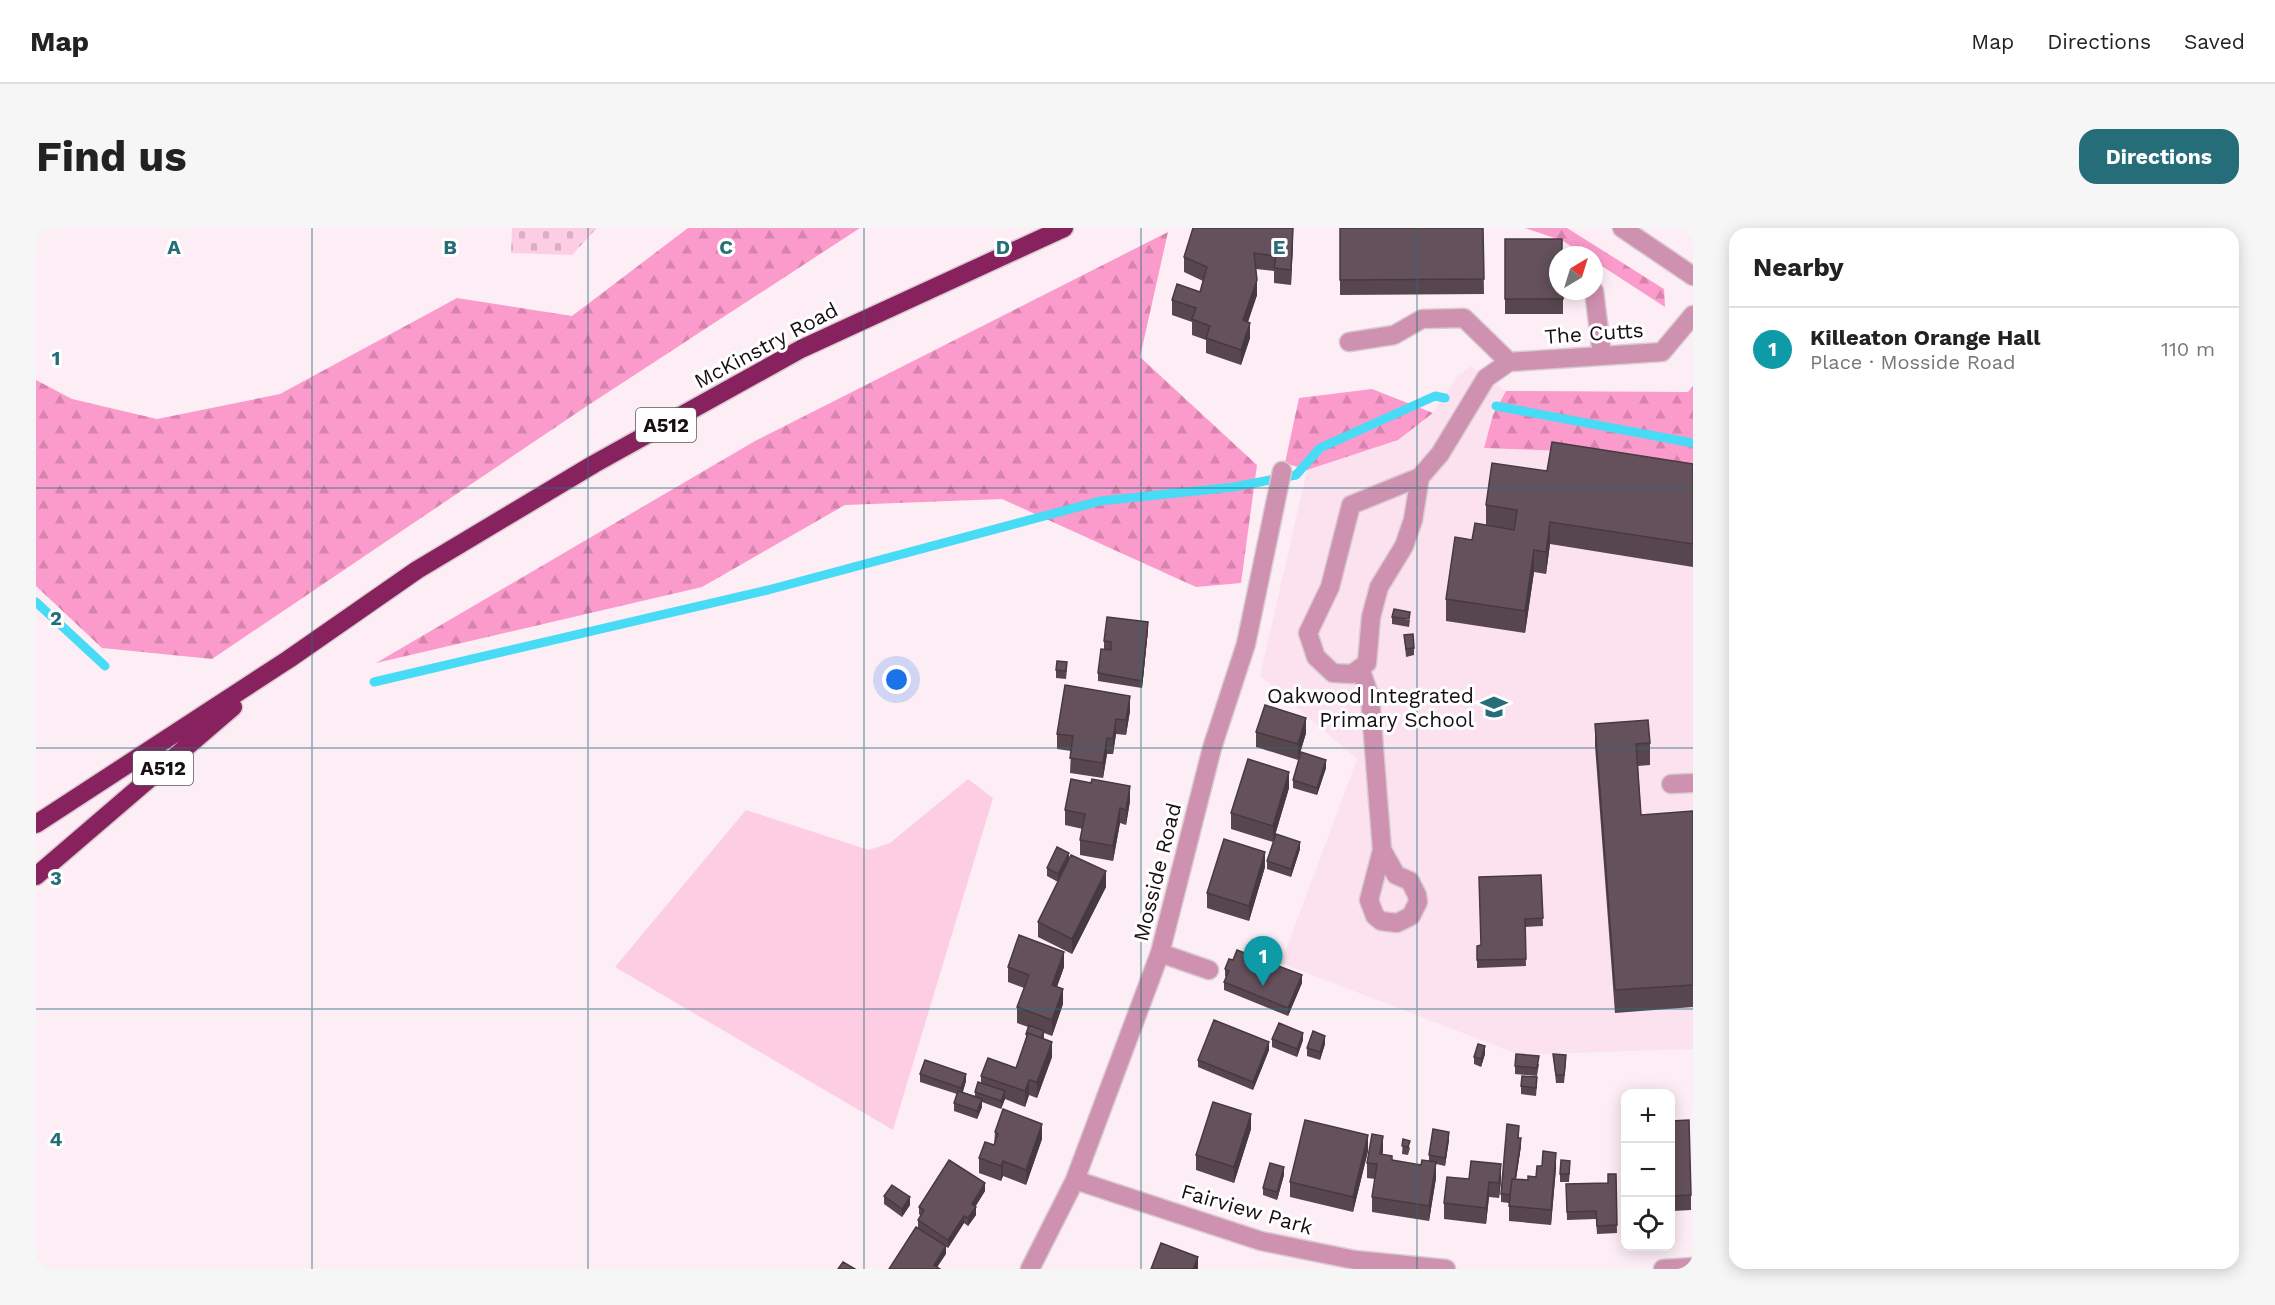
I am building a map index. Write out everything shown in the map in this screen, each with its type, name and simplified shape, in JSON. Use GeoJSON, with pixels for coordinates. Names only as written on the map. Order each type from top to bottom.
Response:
{"type":"FeatureCollection","features":[{"type":"Feature","properties":{"kind":"highway","name":"McKinstry Road"},"geometry":{"type":"LineString","coordinates":[[36,824],[289,659],[417,570],[594,465],[791,354],[1064,228]]}},
{"type":"Feature","properties":{"kind":"highway","name":"McKinstry Road"},"geometry":{"type":"LineString","coordinates":[[36,876],[289,659]]}},
{"type":"Feature","properties":{"kind":"street"},"geometry":{"type":"LineString","coordinates":[[1622,228],[1693,276]]}},
{"type":"Feature","properties":{"kind":"street"},"geometry":{"type":"LineString","coordinates":[[1595,300],[1602,355]]}},
{"type":"Feature","properties":{"kind":"street","name":"The Cutts"},"geometry":{"type":"LineString","coordinates":[[1509,362],[1662,352],[1693,315]]}},
{"type":"Feature","properties":{"kind":"street"},"geometry":{"type":"LineString","coordinates":[[1349,342],[1394,335],[1422,319],[1464,318],[1509,362],[1486,378],[1440,454],[1420,477],[1351,505],[1330,587],[1308,633],[1316,657],[1333,673],[1352,674],[1366,663],[1371,617],[1378,587],[1404,546],[1413,520],[1420,477]]}},
{"type":"Feature","properties":{"kind":"street","name":"Mosside Road"},"geometry":{"type":"LineString","coordinates":[[1030,1269],[1075,1180],[1160,954],[1212,748],[1246,644],[1282,471]]}},
{"type":"Feature","properties":{"kind":"street"},"geometry":{"type":"LineString","coordinates":[[1360,668],[1370,697],[1382,850]]}},
{"type":"Feature","properties":{"kind":"street"},"geometry":{"type":"LineString","coordinates":[[1671,784],[1693,783]]}},
{"type":"Feature","properties":{"kind":"street"},"geometry":{"type":"LineString","coordinates":[[1160,954],[1209,970]]}},
{"type":"Feature","properties":{"kind":"street","name":"Fairview Park"},"geometry":{"type":"LineString","coordinates":[[1075,1180],[1261,1241],[1355,1260],[1446,1269]]}},
{"type":"Feature","properties":{"kind":"street"},"geometry":{"type":"LineString","coordinates":[[1663,1269],[1693,1267]]}},
{"type":"Feature","properties":{"kind":"shaded area","name":"Oakwood Integrated Primary School"},"geometry":{"type":"Polygon","coordinates":[[[1471,366],[1506,391],[1493,415],[1567,451],[1693,473],[1693,1049],[1520,1055],[1281,963],[1357,759],[1260,676],[1307,470],[1398,440],[1433,413],[1456,378],[1471,366]]]}},
{"type":"Feature","properties":{"kind":"green space"},"geometry":{"type":"Polygon","coordinates":[[[512,228],[597,228],[572,255],[511,253],[512,228]]]}},
{"type":"Feature","properties":{"kind":"green space"},"geometry":{"type":"Polygon","coordinates":[[[688,228],[860,228],[587,406],[212,659],[102,648],[36,586],[36,380],[72,399],[157,419],[280,394],[457,298],[572,316],[688,228]]]}},
{"type":"Feature","properties":{"kind":"green space"},"geometry":{"type":"Polygon","coordinates":[[[1525,228],[1567,228],[1596,246],[1571,246],[1525,228]]]}},
{"type":"Feature","properties":{"kind":"green space"},"geometry":{"type":"Polygon","coordinates":[[[1168,232],[1140,357],[1257,465],[1241,583],[1196,587],[1002,499],[845,505],[702,587],[376,663],[755,441],[1168,232]]]}},
{"type":"Feature","properties":{"kind":"green space"},"geometry":{"type":"Polygon","coordinates":[[[1603,251],[1664,289],[1665,307],[1603,267],[1603,251]]]}},
{"type":"Feature","properties":{"kind":"green space"},"geometry":{"type":"Polygon","coordinates":[[[1693,386],[1693,473],[1567,451],[1484,448],[1493,415],[1506,391],[1688,392],[1693,386]]]}},
{"type":"Feature","properties":{"kind":"green space"},"geometry":{"type":"Polygon","coordinates":[[[1372,389],[1433,413],[1398,440],[1307,470],[1285,463],[1299,398],[1372,389]]]}},
{"type":"Feature","properties":{"kind":"green space"},"geometry":{"type":"Polygon","coordinates":[[[968,779],[993,798],[893,1130],[615,967],[746,810],[869,850],[890,843],[968,779]]]}},
{"type":"Feature","properties":{"kind":"building"},"geometry":{"type":"Polygon","coordinates":[[[1193,228],[1293,228],[1291,270],[1274,268],[1276,256],[1254,253],[1257,280],[1243,320],[1250,323],[1241,350],[1206,338],[1210,326],[1192,319],[1196,308],[1172,300],[1177,284],[1200,292],[1207,267],[1184,257],[1193,228]]]}},
{"type":"Feature","properties":{"kind":"building"},"geometry":{"type":"Polygon","coordinates":[[[1340,228],[1483,228],[1484,279],[1340,280],[1340,228]]]}},
{"type":"Feature","properties":{"kind":"building"},"geometry":{"type":"Polygon","coordinates":[[[1505,239],[1562,239],[1562,246],[1549,246],[1549,299],[1505,299],[1505,239]]]}},
{"type":"Feature","properties":{"kind":"building"},"geometry":{"type":"Polygon","coordinates":[[[1552,442],[1693,464],[1693,544],[1550,522],[1546,552],[1534,550],[1525,611],[1446,599],[1455,537],[1472,540],[1475,523],[1514,530],[1517,510],[1486,505],[1492,463],[1547,471],[1552,442]]]}},
{"type":"Feature","properties":{"kind":"building"},"geometry":{"type":"Polygon","coordinates":[[[1394,609],[1410,612],[1409,619],[1392,617],[1394,609]]]}},
{"type":"Feature","properties":{"kind":"building"},"geometry":{"type":"Polygon","coordinates":[[[1107,617],[1148,622],[1142,681],[1098,673],[1101,649],[1111,650],[1111,642],[1104,641],[1107,617]]]}},
{"type":"Feature","properties":{"kind":"building"},"geometry":{"type":"Polygon","coordinates":[[[1413,634],[1414,648],[1406,649],[1404,635],[1413,634]]]}},
{"type":"Feature","properties":{"kind":"building"},"geometry":{"type":"Polygon","coordinates":[[[1057,661],[1067,662],[1066,671],[1056,670],[1057,661]]]}},
{"type":"Feature","properties":{"kind":"building"},"geometry":{"type":"Polygon","coordinates":[[[1065,685],[1130,696],[1126,720],[1116,719],[1113,739],[1107,738],[1103,763],[1070,758],[1073,736],[1057,734],[1065,685]]]}},
{"type":"Feature","properties":{"kind":"building"},"geometry":{"type":"Polygon","coordinates":[[[1265,705],[1306,718],[1298,744],[1256,732],[1265,705]]]}},
{"type":"Feature","properties":{"kind":"building"},"geometry":{"type":"Polygon","coordinates":[[[1648,720],[1650,743],[1636,744],[1641,815],[1693,811],[1693,985],[1615,990],[1595,724],[1648,720]]]}},
{"type":"Feature","properties":{"kind":"building"},"geometry":{"type":"Polygon","coordinates":[[[1301,752],[1326,760],[1317,788],[1293,780],[1301,752]]]}},
{"type":"Feature","properties":{"kind":"building"},"geometry":{"type":"Polygon","coordinates":[[[1248,759],[1289,772],[1273,826],[1231,813],[1248,759]]]}},
{"type":"Feature","properties":{"kind":"building"},"geometry":{"type":"Polygon","coordinates":[[[1071,779],[1091,783],[1092,779],[1130,786],[1126,810],[1120,808],[1113,846],[1080,840],[1085,814],[1065,810],[1071,779]]]}},
{"type":"Feature","properties":{"kind":"building"},"geometry":{"type":"Polygon","coordinates":[[[1276,834],[1300,842],[1291,869],[1267,861],[1276,834]]]}},
{"type":"Feature","properties":{"kind":"building"},"geometry":{"type":"Polygon","coordinates":[[[1224,839],[1265,852],[1249,906],[1207,893],[1224,839]]]}},
{"type":"Feature","properties":{"kind":"building"},"geometry":{"type":"Polygon","coordinates":[[[1057,847],[1069,853],[1058,874],[1047,868],[1057,847]]]}},
{"type":"Feature","properties":{"kind":"building"},"geometry":{"type":"Polygon","coordinates":[[[1071,855],[1106,871],[1072,939],[1038,922],[1071,855]]]}},
{"type":"Feature","properties":{"kind":"building"},"geometry":{"type":"Polygon","coordinates":[[[1541,875],[1543,918],[1525,919],[1526,959],[1477,960],[1477,946],[1481,945],[1479,877],[1541,875]]]}},
{"type":"Feature","properties":{"kind":"building"},"geometry":{"type":"Polygon","coordinates":[[[1019,935],[1064,952],[1052,985],[1063,989],[1052,1020],[1017,1007],[1029,975],[1008,967],[1019,935]]]}},
{"type":"Feature","properties":{"kind":"building"},"geometry":{"type":"Polygon","coordinates":[[[1237,950],[1302,975],[1288,1008],[1224,982],[1229,971],[1225,969],[1229,959],[1233,960],[1237,950]]]}},
{"type":"Feature","properties":{"kind":"building"},"geometry":{"type":"Polygon","coordinates":[[[1214,1020],[1269,1042],[1253,1082],[1198,1060],[1214,1020]]]}},
{"type":"Feature","properties":{"kind":"building"},"geometry":{"type":"Polygon","coordinates":[[[1279,1023],[1303,1033],[1297,1049],[1272,1039],[1279,1023]]]}},
{"type":"Feature","properties":{"kind":"building"},"geometry":{"type":"Polygon","coordinates":[[[1029,1025],[1044,1031],[1041,1038],[1026,1034],[1029,1025]]]}},
{"type":"Feature","properties":{"kind":"building"},"geometry":{"type":"Polygon","coordinates":[[[1313,1031],[1325,1036],[1320,1052],[1307,1048],[1313,1031]]]}},
{"type":"Feature","properties":{"kind":"building"},"geometry":{"type":"Polygon","coordinates":[[[1028,1033],[1052,1042],[1037,1082],[1029,1080],[1025,1091],[981,1076],[988,1058],[1016,1068],[1028,1033]]]}},
{"type":"Feature","properties":{"kind":"building"},"geometry":{"type":"Polygon","coordinates":[[[1478,1044],[1485,1046],[1481,1059],[1474,1057],[1478,1044]]]}},
{"type":"Feature","properties":{"kind":"building"},"geometry":{"type":"Polygon","coordinates":[[[1516,1054],[1539,1056],[1537,1068],[1515,1066],[1516,1054]]]}},
{"type":"Feature","properties":{"kind":"building"},"geometry":{"type":"Polygon","coordinates":[[[1553,1054],[1566,1055],[1564,1075],[1556,1075],[1553,1054]]]}},
{"type":"Feature","properties":{"kind":"building"},"geometry":{"type":"Polygon","coordinates":[[[925,1060],[966,1074],[961,1088],[920,1074],[925,1060]]]}},
{"type":"Feature","properties":{"kind":"building"},"geometry":{"type":"Polygon","coordinates":[[[1522,1076],[1537,1077],[1536,1088],[1521,1086],[1522,1076]]]}},
{"type":"Feature","properties":{"kind":"building"},"geometry":{"type":"Polygon","coordinates":[[[978,1082],[1005,1091],[1001,1101],[975,1092],[978,1082]]]}},
{"type":"Feature","properties":{"kind":"building"},"geometry":{"type":"Polygon","coordinates":[[[958,1091],[982,1099],[977,1111],[954,1103],[958,1091]]]}},
{"type":"Feature","properties":{"kind":"building"},"geometry":{"type":"Polygon","coordinates":[[[1213,1102],[1251,1114],[1234,1167],[1196,1155],[1213,1102]]]}},
{"type":"Feature","properties":{"kind":"building"},"geometry":{"type":"Polygon","coordinates":[[[1003,1109],[1042,1124],[1026,1170],[1003,1161],[1001,1166],[979,1158],[985,1142],[994,1145],[998,1134],[995,1132],[1003,1109]]]}},
{"type":"Feature","properties":{"kind":"building"},"geometry":{"type":"Polygon","coordinates":[[[1305,1120],[1368,1135],[1353,1197],[1290,1182],[1305,1120]]]}},
{"type":"Feature","properties":{"kind":"building"},"geometry":{"type":"Polygon","coordinates":[[[1689,1120],[1691,1195],[1675,1196],[1675,1121],[1689,1120]]]}},
{"type":"Feature","properties":{"kind":"building"},"geometry":{"type":"Polygon","coordinates":[[[1507,1124],[1519,1126],[1518,1138],[1521,1138],[1515,1179],[1512,1179],[1510,1195],[1501,1194],[1507,1124]]]}},
{"type":"Feature","properties":{"kind":"building"},"geometry":{"type":"Polygon","coordinates":[[[1433,1129],[1449,1132],[1445,1158],[1429,1155],[1433,1129]]]}},
{"type":"Feature","properties":{"kind":"building"},"geometry":{"type":"Polygon","coordinates":[[[1372,1134],[1383,1136],[1380,1154],[1392,1156],[1392,1160],[1421,1165],[1422,1160],[1436,1162],[1429,1206],[1372,1197],[1377,1164],[1367,1163],[1372,1134]]]}},
{"type":"Feature","properties":{"kind":"building"},"geometry":{"type":"Polygon","coordinates":[[[1403,1139],[1410,1141],[1408,1147],[1402,1146],[1403,1139]]]}},
{"type":"Feature","properties":{"kind":"building"},"geometry":{"type":"Polygon","coordinates":[[[1543,1151],[1556,1153],[1551,1210],[1509,1206],[1512,1179],[1528,1180],[1528,1176],[1536,1177],[1537,1166],[1542,1166],[1543,1151]]]}},
{"type":"Feature","properties":{"kind":"building"},"geometry":{"type":"Polygon","coordinates":[[[949,1160],[985,1183],[972,1204],[976,1207],[968,1218],[964,1216],[948,1240],[918,1220],[924,1210],[919,1207],[949,1160]]]}},
{"type":"Feature","properties":{"kind":"building"},"geometry":{"type":"Polygon","coordinates":[[[1561,1160],[1570,1161],[1569,1174],[1560,1174],[1561,1160]]]}},
{"type":"Feature","properties":{"kind":"building"},"geometry":{"type":"Polygon","coordinates":[[[1471,1161],[1501,1164],[1499,1183],[1489,1182],[1486,1208],[1444,1203],[1447,1177],[1469,1179],[1471,1161]]]}},
{"type":"Feature","properties":{"kind":"building"},"geometry":{"type":"Polygon","coordinates":[[[1270,1163],[1284,1167],[1277,1192],[1263,1188],[1270,1163]]]}},
{"type":"Feature","properties":{"kind":"building"},"geometry":{"type":"Polygon","coordinates":[[[1608,1174],[1616,1174],[1617,1225],[1597,1226],[1596,1211],[1567,1212],[1566,1184],[1608,1183],[1608,1174]]]}},
{"type":"Feature","properties":{"kind":"building"},"geometry":{"type":"Polygon","coordinates":[[[892,1185],[910,1197],[902,1209],[884,1196],[892,1185]]]}},
{"type":"Feature","properties":{"kind":"building"},"geometry":{"type":"Polygon","coordinates":[[[916,1227],[946,1246],[934,1265],[940,1269],[889,1269],[916,1227]]]}},
{"type":"Feature","properties":{"kind":"building"},"geometry":{"type":"Polygon","coordinates":[[[1161,1243],[1198,1257],[1193,1269],[1151,1269],[1161,1243]]]}},
{"type":"Feature","properties":{"kind":"building"},"geometry":{"type":"Polygon","coordinates":[[[843,1262],[855,1269],[838,1269],[843,1262]]]}},
{"type":"Feature","properties":{"kind":"waterway"},"geometry":{"type":"LineString","coordinates":[[374,682],[768,590],[1100,501],[1234,487],[1296,475],[1320,448],[1435,396],[1445,398]]}},
{"type":"Feature","properties":{"kind":"waterway"},"geometry":{"type":"LineString","coordinates":[[1496,406],[1693,443]]}},
{"type":"Feature","properties":{"kind":"waterway"},"geometry":{"type":"LineString","coordinates":[[36,602],[105,666]]}},
{"type":"Feature","properties":{"kind":"place","name":"Oakwood Integrated Primary School"},"geometry":{"type":"Point","coordinates":[1494,707]}},
{"type":"Feature","properties":{"kind":"place","name":"Killeaton Orange Hall"},"geometry":{"type":"Point","coordinates":[1263,986]}}]}
